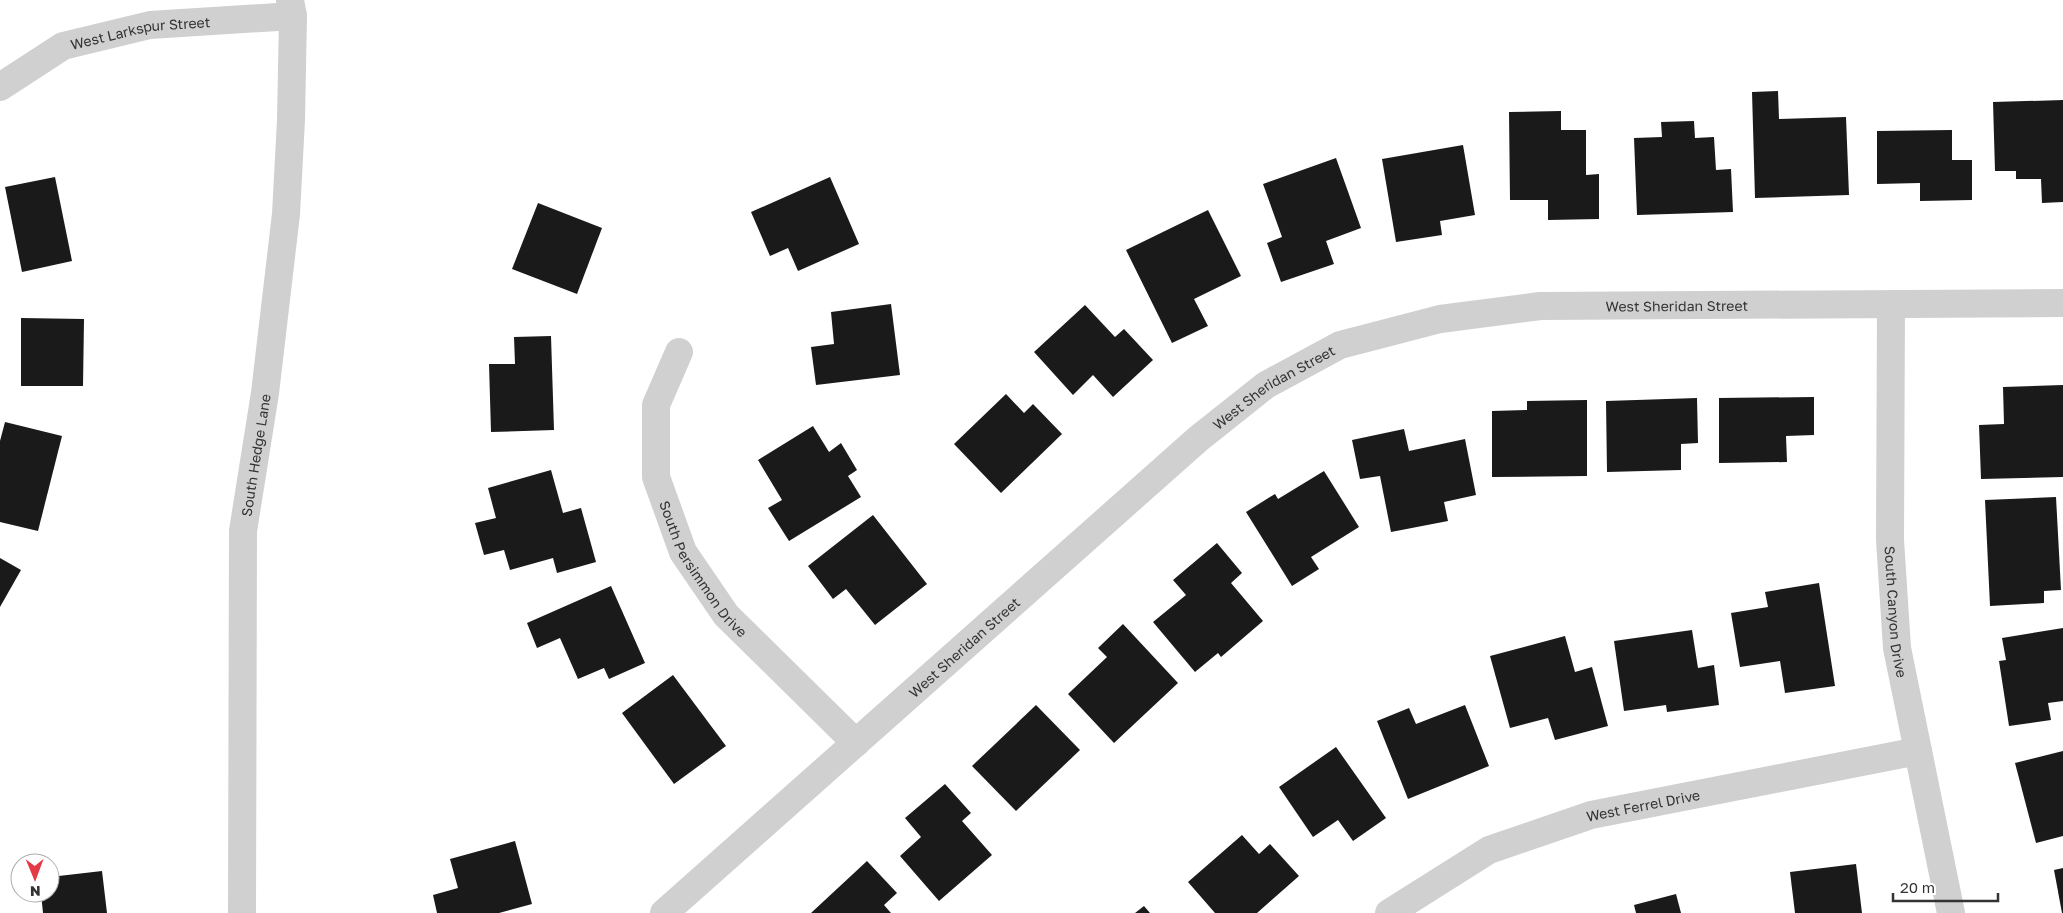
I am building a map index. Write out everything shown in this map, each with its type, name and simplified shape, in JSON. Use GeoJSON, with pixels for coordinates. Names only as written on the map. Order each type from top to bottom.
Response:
{"type":"FeatureCollection","features":[{"type":"Feature","properties":{"kind":"street","name":"West Larkspur Street"},"geometry":{"type":"LineString","coordinates":[[0,87],[63,46],[150,25],[292,8]]}},
{"type":"Feature","properties":{"kind":"street","name":"South Hedge Lane"},"geometry":{"type":"LineString","coordinates":[[242,913],[243,531],[265,393],[286,214],[291,120],[292,8]]}},
{"type":"Feature","properties":{"kind":"street","name":"West Sheridan Street"},"geometry":{"type":"LineString","coordinates":[[664,913],[1198,439],[1266,385],[1340,345],[1440,319],[1540,306],[2063,303]]}},
{"type":"Feature","properties":{"kind":"street","name":"South Canyon Drive"},"geometry":{"type":"LineString","coordinates":[[1891,304],[1890,540],[1897,648],[1951,913]]}},
{"type":"Feature","properties":{"kind":"street","name":"South Persimmon Drive"},"geometry":{"type":"LineString","coordinates":[[679,352],[656,405],[656,477],[683,552],[726,615],[856,743]]}},
{"type":"Feature","properties":{"kind":"street","name":"West Ferrel Drive"},"geometry":{"type":"LineString","coordinates":[[1389,913],[1395,907],[1489,850],[1591,814],[1918,752]]}},
{"type":"Feature","properties":{"kind":"building"},"geometry":{"type":"Polygon","coordinates":[[[1778,91],[1779,119],[1846,117],[1849,195],[1755,198],[1752,92],[1778,91]]]}},
{"type":"Feature","properties":{"kind":"building"},"geometry":{"type":"Polygon","coordinates":[[[2063,100],[2063,202],[2042,203],[2041,179],[2016,179],[2016,171],[1995,171],[1993,102],[2063,100]]]}},
{"type":"Feature","properties":{"kind":"building"},"geometry":{"type":"Polygon","coordinates":[[[1561,111],[1561,130],[1586,130],[1586,175],[1599,174],[1599,219],[1548,220],[1548,200],[1510,200],[1509,112],[1561,111]]]}},
{"type":"Feature","properties":{"kind":"building"},"geometry":{"type":"Polygon","coordinates":[[[1694,121],[1695,138],[1714,137],[1716,170],[1731,169],[1733,212],[1637,215],[1634,138],[1662,137],[1661,122],[1694,121]]]}},
{"type":"Feature","properties":{"kind":"building"},"geometry":{"type":"Polygon","coordinates":[[[1952,130],[1952,160],[1972,160],[1972,200],[1920,201],[1920,183],[1877,184],[1877,131],[1952,130]]]}},
{"type":"Feature","properties":{"kind":"building"},"geometry":{"type":"Polygon","coordinates":[[[1463,145],[1475,215],[1440,221],[1442,235],[1396,242],[1382,159],[1463,145]]]}},
{"type":"Feature","properties":{"kind":"building"},"geometry":{"type":"Polygon","coordinates":[[[1336,158],[1361,228],[1326,241],[1334,264],[1281,282],[1267,243],[1282,237],[1263,184],[1336,158]]]}},
{"type":"Feature","properties":{"kind":"building"},"geometry":{"type":"Polygon","coordinates":[[[55,177],[72,261],[22,272],[5,187],[55,177]]]}},
{"type":"Feature","properties":{"kind":"building"},"geometry":{"type":"Polygon","coordinates":[[[830,177],[859,244],[798,271],[788,248],[770,256],[751,212],[830,177]]]}},
{"type":"Feature","properties":{"kind":"building"},"geometry":{"type":"Polygon","coordinates":[[[538,203],[602,228],[577,294],[512,269],[538,203]]]}},
{"type":"Feature","properties":{"kind":"building"},"geometry":{"type":"Polygon","coordinates":[[[1208,210],[1241,276],[1194,299],[1208,326],[1172,343],[1126,250],[1208,210]]]}},
{"type":"Feature","properties":{"kind":"building"},"geometry":{"type":"Polygon","coordinates":[[[891,304],[900,375],[816,385],[811,347],[834,344],[831,312],[891,304]]]}},
{"type":"Feature","properties":{"kind":"building"},"geometry":{"type":"Polygon","coordinates":[[[1085,305],[1115,337],[1124,329],[1153,360],[1113,397],[1093,375],[1073,395],[1034,352],[1085,305]]]}},
{"type":"Feature","properties":{"kind":"building"},"geometry":{"type":"Polygon","coordinates":[[[21,318],[84,319],[83,386],[21,386],[21,318]]]}},
{"type":"Feature","properties":{"kind":"building"},"geometry":{"type":"Polygon","coordinates":[[[551,336],[554,430],[491,432],[489,364],[515,364],[514,337],[551,336]]]}},
{"type":"Feature","properties":{"kind":"building"},"geometry":{"type":"Polygon","coordinates":[[[2063,385],[2063,477],[1981,479],[1979,425],[2004,424],[2003,387],[2063,385]]]}},
{"type":"Feature","properties":{"kind":"building"},"geometry":{"type":"Polygon","coordinates":[[[1006,394],[1024,413],[1033,404],[1062,434],[1001,493],[954,444],[1006,394]]]}},
{"type":"Feature","properties":{"kind":"building"},"geometry":{"type":"Polygon","coordinates":[[[1814,397],[1814,435],[1786,436],[1787,462],[1719,463],[1719,398],[1814,397]]]}},
{"type":"Feature","properties":{"kind":"building"},"geometry":{"type":"Polygon","coordinates":[[[1697,398],[1698,443],[1681,444],[1681,470],[1607,472],[1606,401],[1697,398]]]}},
{"type":"Feature","properties":{"kind":"building"},"geometry":{"type":"Polygon","coordinates":[[[1587,400],[1587,476],[1492,477],[1492,411],[1527,410],[1527,401],[1587,400]]]}},
{"type":"Feature","properties":{"kind":"building"},"geometry":{"type":"Polygon","coordinates":[[[5,422],[62,436],[38,531],[0,522],[0,441],[5,422]]]}},
{"type":"Feature","properties":{"kind":"building"},"geometry":{"type":"Polygon","coordinates":[[[813,426],[829,452],[841,443],[857,470],[848,476],[861,497],[789,541],[768,508],[782,500],[758,460],[813,426]]]}},
{"type":"Feature","properties":{"kind":"building"},"geometry":{"type":"Polygon","coordinates":[[[1404,429],[1409,451],[1465,439],[1476,495],[1444,502],[1448,521],[1391,532],[1380,476],[1360,479],[1352,440],[1404,429]]]}},
{"type":"Feature","properties":{"kind":"building"},"geometry":{"type":"Polygon","coordinates":[[[551,470],[563,513],[581,508],[596,562],[557,573],[553,558],[510,570],[504,550],[484,555],[475,523],[496,518],[488,488],[551,470]]]}},
{"type":"Feature","properties":{"kind":"building"},"geometry":{"type":"Polygon","coordinates":[[[1324,471],[1359,527],[1311,557],[1319,569],[1292,586],[1246,512],[1275,494],[1278,499],[1324,471]]]}},
{"type":"Feature","properties":{"kind":"building"},"geometry":{"type":"Polygon","coordinates":[[[2056,497],[2061,590],[2044,591],[2044,603],[1990,606],[1985,500],[2056,497]]]}},
{"type":"Feature","properties":{"kind":"building"},"geometry":{"type":"Polygon","coordinates":[[[873,515],[927,584],[875,625],[846,589],[833,599],[808,566],[873,515]]]}},
{"type":"Feature","properties":{"kind":"building"},"geometry":{"type":"Polygon","coordinates":[[[1217,543],[1242,573],[1231,583],[1263,621],[1221,657],[1218,653],[1195,672],[1153,622],[1186,595],[1173,580],[1217,543]]]}},
{"type":"Feature","properties":{"kind":"building"},"geometry":{"type":"Polygon","coordinates":[[[0,558],[21,570],[0,607],[0,558]]]}},
{"type":"Feature","properties":{"kind":"building"},"geometry":{"type":"Polygon","coordinates":[[[1819,583],[1835,686],[1785,693],[1780,661],[1740,667],[1731,613],[1768,607],[1765,592],[1819,583]]]}},
{"type":"Feature","properties":{"kind":"building"},"geometry":{"type":"Polygon","coordinates":[[[611,586],[645,663],[609,679],[604,668],[578,679],[560,638],[537,648],[527,623],[611,586]]]}},
{"type":"Feature","properties":{"kind":"building"},"geometry":{"type":"Polygon","coordinates":[[[1123,624],[1178,683],[1114,743],[1068,694],[1107,657],[1098,648],[1123,624]]]}},
{"type":"Feature","properties":{"kind":"building"},"geometry":{"type":"Polygon","coordinates":[[[2063,628],[2063,701],[2048,703],[2051,720],[2009,726],[1999,661],[2006,660],[2002,638],[2063,628]]]}},
{"type":"Feature","properties":{"kind":"building"},"geometry":{"type":"Polygon","coordinates":[[[1692,630],[1698,668],[1714,665],[1719,705],[1667,712],[1666,705],[1624,711],[1614,641],[1692,630]]]}},
{"type":"Feature","properties":{"kind":"building"},"geometry":{"type":"Polygon","coordinates":[[[1565,636],[1575,672],[1592,667],[1608,726],[1555,740],[1548,718],[1510,728],[1490,656],[1565,636]]]}},
{"type":"Feature","properties":{"kind":"building"},"geometry":{"type":"Polygon","coordinates":[[[673,675],[726,746],[674,784],[622,713],[673,675]]]}},
{"type":"Feature","properties":{"kind":"building"},"geometry":{"type":"Polygon","coordinates":[[[1036,705],[1080,750],[1016,811],[972,766],[1036,705]]]}},
{"type":"Feature","properties":{"kind":"building"},"geometry":{"type":"Polygon","coordinates":[[[1465,705],[1489,766],[1408,799],[1377,721],[1409,708],[1416,724],[1465,705]]]}},
{"type":"Feature","properties":{"kind":"building"},"geometry":{"type":"Polygon","coordinates":[[[1336,747],[1386,818],[1353,841],[1338,820],[1313,837],[1279,787],[1336,747]]]}},
{"type":"Feature","properties":{"kind":"building"},"geometry":{"type":"Polygon","coordinates":[[[2063,751],[2063,836],[2036,843],[2015,763],[2063,751]]]}},
{"type":"Feature","properties":{"kind":"building"},"geometry":{"type":"Polygon","coordinates":[[[945,784],[971,813],[962,821],[992,855],[939,901],[900,856],[921,837],[905,818],[945,784]]]}},
{"type":"Feature","properties":{"kind":"building"},"geometry":{"type":"Polygon","coordinates":[[[1242,835],[1259,854],[1270,844],[1299,876],[1257,913],[1215,913],[1188,882],[1242,835]]]}},
{"type":"Feature","properties":{"kind":"building"},"geometry":{"type":"Polygon","coordinates":[[[515,841],[532,904],[499,913],[437,913],[433,895],[458,888],[450,859],[515,841]]]}},
{"type":"Feature","properties":{"kind":"building"},"geometry":{"type":"Polygon","coordinates":[[[867,861],[897,893],[884,905],[891,913],[811,913],[867,861]]]}},
{"type":"Feature","properties":{"kind":"building"},"geometry":{"type":"Polygon","coordinates":[[[1856,864],[1862,913],[1795,913],[1790,872],[1856,864]]]}},
{"type":"Feature","properties":{"kind":"building"},"geometry":{"type":"Polygon","coordinates":[[[2063,868],[2063,913],[2062,913],[2054,870],[2063,868]]]}},
{"type":"Feature","properties":{"kind":"building"},"geometry":{"type":"Polygon","coordinates":[[[102,871],[107,913],[43,913],[42,903],[60,903],[60,876],[102,871]]]}},
{"type":"Feature","properties":{"kind":"building"},"geometry":{"type":"Polygon","coordinates":[[[1676,894],[1681,913],[1636,913],[1634,905],[1676,894]]]}},
{"type":"Feature","properties":{"kind":"building"},"geometry":{"type":"Polygon","coordinates":[[[1144,906],[1150,913],[1135,913],[1144,906]]]}}]}
